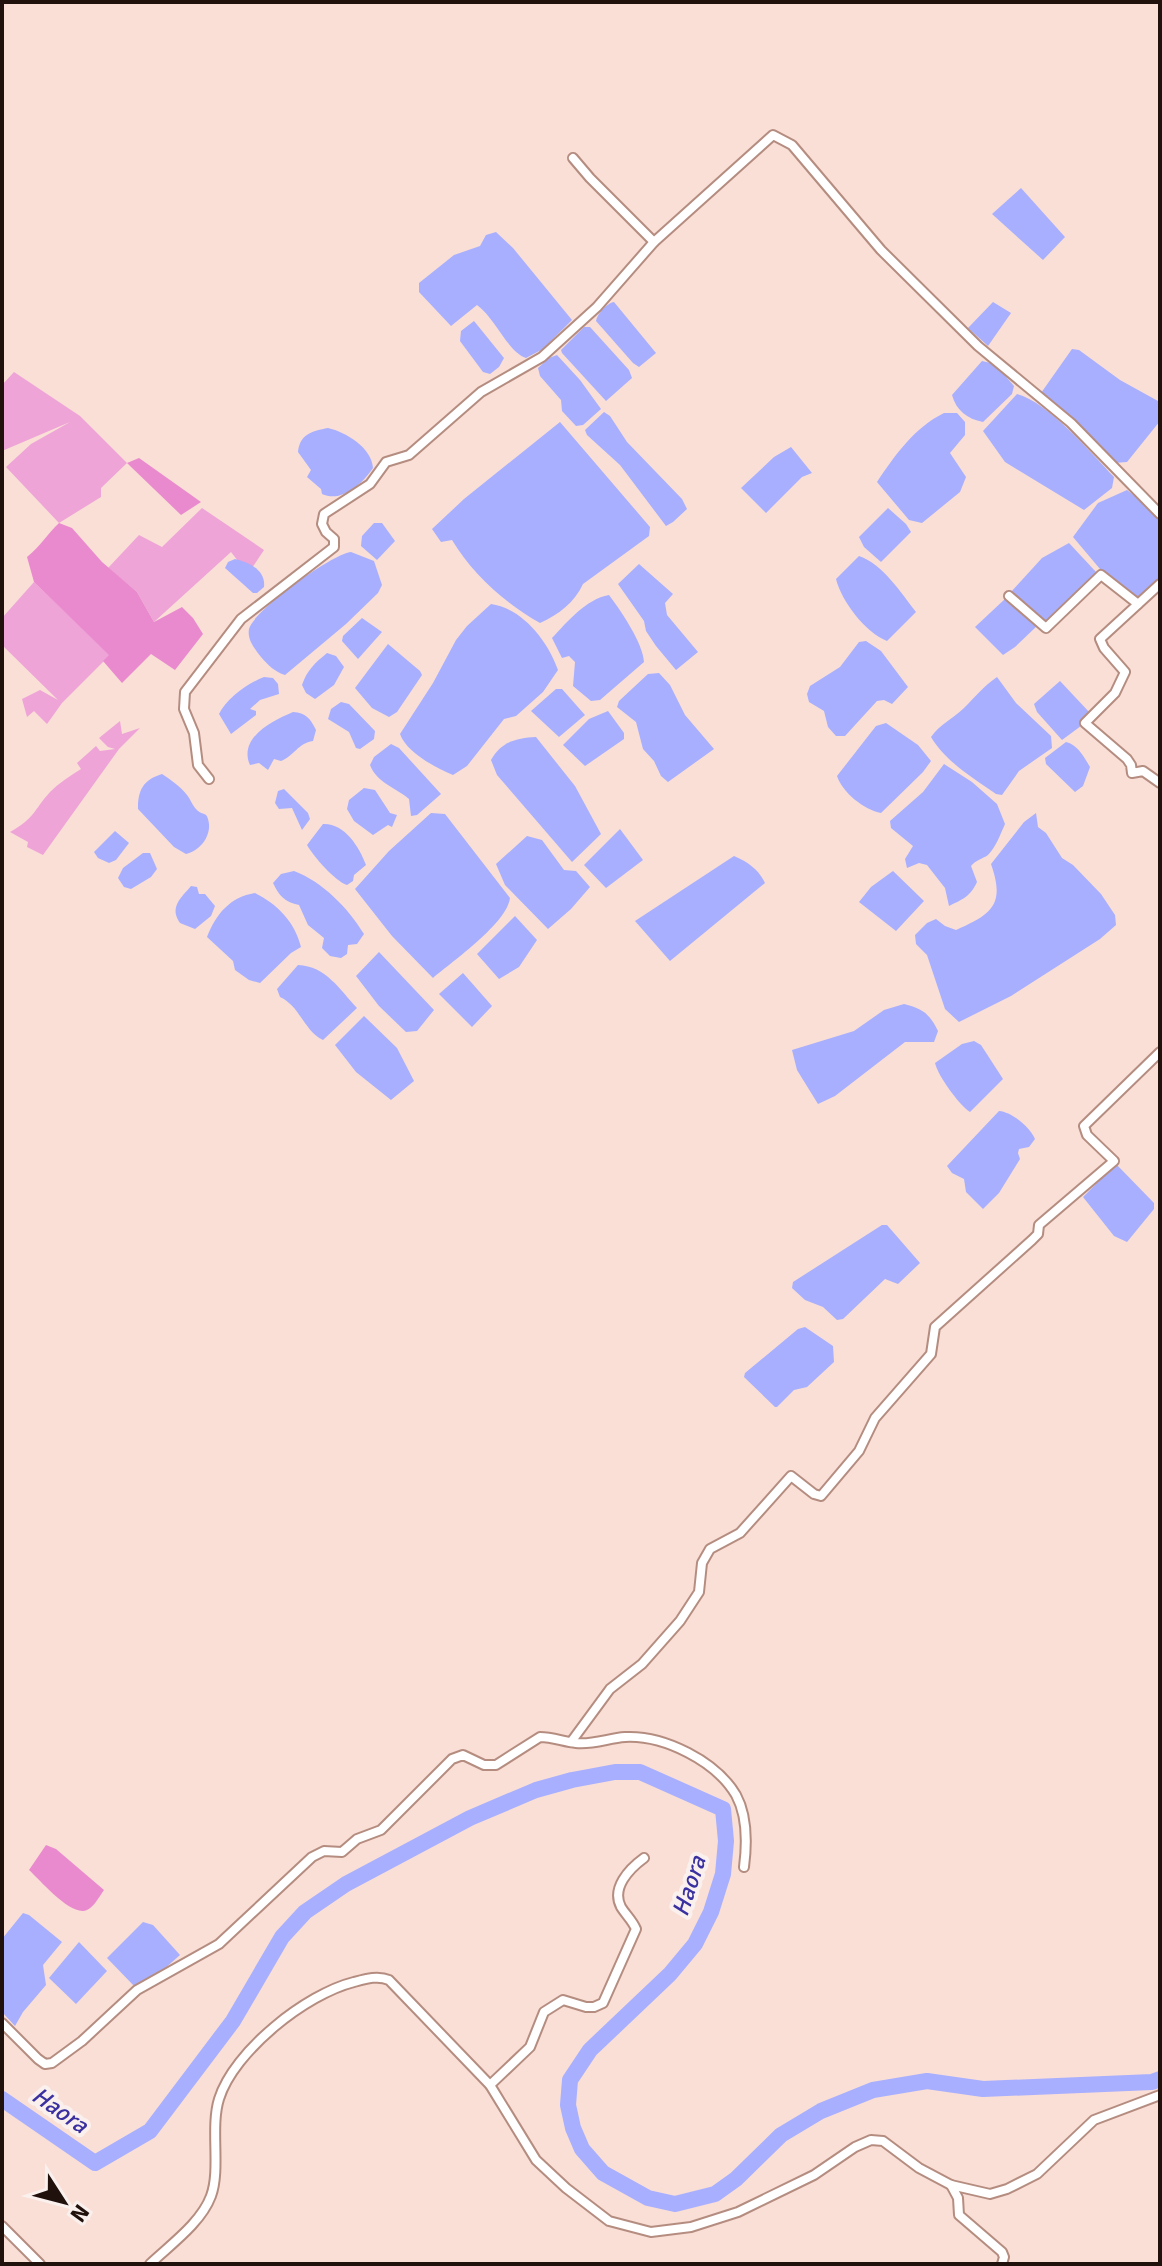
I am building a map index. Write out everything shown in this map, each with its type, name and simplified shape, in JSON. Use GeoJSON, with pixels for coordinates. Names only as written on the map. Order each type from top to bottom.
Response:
{"type":"FeatureCollection","features":[{"type":"Feature","properties":{"kind":"street"},"geometry":{"type":"LineString","coordinates":[[209,779],[198,765],[194,733],[184,709],[185,692],[241,619],[334,547],[334,539],[322,524],[324,514],[370,484],[386,462],[409,455],[481,392],[542,357],[597,307],[654,242],[773,135],[792,145],[881,250],[967,336],[1004,366],[1017,381],[1071,423],[1160,514]]}},
{"type":"Feature","properties":{"kind":"street"},"geometry":{"type":"LineString","coordinates":[[573,158],[654,242]]}},
{"type":"Feature","properties":{"kind":"street"},"geometry":{"type":"LineString","coordinates":[[1009,596],[1046,628],[1101,575],[1138,604]]}},
{"type":"Feature","properties":{"kind":"street"},"geometry":{"type":"LineString","coordinates":[[1160,584],[1100,639],[1125,672],[1115,693],[1085,723],[1127,759],[1132,773],[1143,771],[1160,783]]}},
{"type":"Feature","properties":{"kind":"street"},"geometry":{"type":"LineString","coordinates":[[571,1742],[610,1689],[642,1664],[680,1621],[699,1592],[702,1563],[710,1549],[740,1533],[791,1476],[821,1496],[859,1451],[875,1418],[931,1354],[935,1327],[1032,1240],[1038,1234],[1039,1225],[1114,1161],[1087,1135],[1084,1126],[1160,1052]]}},
{"type":"Feature","properties":{"kind":"street"},"geometry":{"type":"LineString","coordinates":[[2,2023],[38,2059],[45,2064],[52,2063],[82,2041],[137,1990],[219,1944],[312,1857],[324,1851],[342,1852],[357,1839],[376,1834],[452,1759],[463,1755],[484,1765],[496,1765],[540,1737],[595,1743],[624,1737],[641,1738],[666,1743],[697,1759],[729,1786],[737,1797],[747,1846],[744,1867]]}},
{"type":"Feature","properties":{"kind":"street"},"geometry":{"type":"LineString","coordinates":[[490,2085],[530,2047],[542,2017],[554,2005],[567,2001],[578,2006],[594,2007],[606,2000],[636,1929],[621,1906],[619,1886],[644,1858]]}},
{"type":"Feature","properties":{"kind":"street"},"geometry":{"type":"LineString","coordinates":[[150,2264],[187,2228],[211,2196],[216,2115],[226,2083],[256,2045],[277,2024],[319,1995],[333,1988],[383,1977],[490,2085],[536,2160],[597,2214],[632,2229],[651,2232],[691,2227],[738,2212],[814,2175],[855,2147],[871,2140],[883,2141],[919,2168],[951,2185],[990,2194],[1037,2174],[1094,2120],[1160,2095]]}},
{"type":"Feature","properties":{"kind":"street"},"geometry":{"type":"LineString","coordinates":[[951,2185],[958,2198],[959,2215],[1002,2252],[1002,2264]]}},
{"type":"Feature","properties":{"kind":"street"},"geometry":{"type":"LineString","coordinates":[[2,2226],[40,2264]]}},
{"type":"Feature","properties":{"kind":"shaded area"},"geometry":{"type":"Polygon","coordinates":[[[14,372],[80,416],[127,463],[101,488],[101,497],[59,523],[6,467],[31,444],[70,422],[2,451],[2,385],[14,372]]]}},
{"type":"Feature","properties":{"kind":"shaded area"},"geometry":{"type":"Polygon","coordinates":[[[139,458],[201,502],[181,515],[127,463],[139,458]]]}},
{"type":"Feature","properties":{"kind":"shaded area"},"geometry":{"type":"Polygon","coordinates":[[[202,508],[264,550],[248,574],[231,552],[154,622],[137,592],[108,568],[139,535],[162,547],[202,508]]]}},
{"type":"Feature","properties":{"kind":"shaded area"},"geometry":{"type":"Polygon","coordinates":[[[59,523],[72,528],[102,562],[137,592],[154,622],[182,607],[193,618],[203,634],[175,670],[151,654],[122,683],[103,661],[109,655],[34,582],[27,557],[59,523]]]}},
{"type":"Feature","properties":{"kind":"shaded area"},"geometry":{"type":"Polygon","coordinates":[[[34,582],[110,655],[62,703],[47,724],[34,711],[27,717],[22,699],[40,690],[58,700],[2,645],[2,618],[34,582]]]}},
{"type":"Feature","properties":{"kind":"shaded area"},"geometry":{"type":"Polygon","coordinates":[[[120,721],[122,734],[140,728],[119,749],[43,855],[27,847],[28,842],[10,832],[29,818],[53,789],[81,769],[77,763],[96,746],[100,751],[115,749],[99,738],[120,721]]]}},
{"type":"Feature","properties":{"kind":"shaded area"},"geometry":{"type":"Polygon","coordinates":[[[46,1845],[56,1849],[104,1890],[90,1909],[80,1911],[65,1903],[29,1870],[46,1845]]]}},
{"type":"Feature","properties":{"kind":"water"},"geometry":{"type":"Polygon","coordinates":[[[1021,188],[1065,237],[1043,260],[992,214],[1021,188]]]}},
{"type":"Feature","properties":{"kind":"water"},"geometry":{"type":"Polygon","coordinates":[[[496,232],[513,248],[572,320],[543,349],[526,358],[513,349],[477,305],[451,326],[419,292],[419,283],[454,255],[480,246],[486,235],[496,232]]]}},
{"type":"Feature","properties":{"kind":"water"},"geometry":{"type":"Polygon","coordinates":[[[614,302],[656,353],[639,367],[596,321],[603,309],[614,302]]]}},
{"type":"Feature","properties":{"kind":"water"},"geometry":{"type":"Polygon","coordinates":[[[993,302],[1011,313],[988,346],[968,328],[993,302]]]}},
{"type":"Feature","properties":{"kind":"water"},"geometry":{"type":"Polygon","coordinates":[[[474,321],[504,358],[490,374],[483,372],[460,341],[461,331],[474,321]]]}},
{"type":"Feature","properties":{"kind":"water"},"geometry":{"type":"Polygon","coordinates":[[[584,327],[590,327],[629,370],[632,378],[606,401],[561,350],[584,327]]]}},
{"type":"Feature","properties":{"kind":"water"},"geometry":{"type":"Polygon","coordinates":[[[1072,349],[1079,350],[1120,380],[1158,401],[1160,421],[1127,462],[1114,463],[1041,393],[1072,349]]]}},
{"type":"Feature","properties":{"kind":"water"},"geometry":{"type":"Polygon","coordinates":[[[557,355],[601,409],[583,425],[576,426],[562,411],[561,400],[540,376],[538,368],[557,355]]]}},
{"type":"Feature","properties":{"kind":"water"},"geometry":{"type":"Polygon","coordinates":[[[982,361],[995,364],[1014,386],[1012,394],[983,422],[963,413],[952,395],[982,361]]]}},
{"type":"Feature","properties":{"kind":"water"},"geometry":{"type":"Polygon","coordinates":[[[1017,394],[1055,417],[1114,477],[1112,488],[1084,510],[1005,462],[983,431],[1017,394]]]}},
{"type":"Feature","properties":{"kind":"water"},"geometry":{"type":"Polygon","coordinates":[[[604,412],[627,442],[682,499],[687,509],[673,522],[666,526],[620,465],[587,435],[585,430],[604,412]]]}},
{"type":"Feature","properties":{"kind":"water"},"geometry":{"type":"Polygon","coordinates":[[[944,413],[957,413],[965,422],[965,435],[950,453],[966,477],[960,492],[922,523],[909,520],[877,482],[915,434],[944,413]]]}},
{"type":"Feature","properties":{"kind":"water"},"geometry":{"type":"Polygon","coordinates":[[[560,422],[650,527],[649,536],[583,584],[565,607],[540,623],[514,607],[491,587],[452,540],[441,542],[432,529],[464,499],[560,422]]]}},
{"type":"Feature","properties":{"kind":"water"},"geometry":{"type":"Polygon","coordinates":[[[328,428],[357,442],[368,454],[373,468],[357,486],[337,496],[322,494],[321,489],[307,477],[311,470],[298,452],[301,441],[308,434],[328,428]]]}},
{"type":"Feature","properties":{"kind":"water"},"geometry":{"type":"Polygon","coordinates":[[[791,447],[812,473],[802,477],[766,513],[741,488],[774,457],[791,447]]]}},
{"type":"Feature","properties":{"kind":"water"},"geometry":{"type":"Polygon","coordinates":[[[1127,490],[1160,515],[1160,581],[1138,601],[1100,569],[1073,537],[1098,503],[1127,490]]]}},
{"type":"Feature","properties":{"kind":"water"},"geometry":{"type":"Polygon","coordinates":[[[888,508],[911,532],[881,562],[864,547],[859,537],[888,508]]]}},
{"type":"Feature","properties":{"kind":"water"},"geometry":{"type":"Polygon","coordinates":[[[374,523],[382,523],[395,541],[377,560],[361,546],[362,536],[374,523]]]}},
{"type":"Feature","properties":{"kind":"water"},"geometry":{"type":"Polygon","coordinates":[[[1069,543],[1097,573],[1046,623],[1011,592],[1042,558],[1069,543]]]}},
{"type":"Feature","properties":{"kind":"water"},"geometry":{"type":"Polygon","coordinates":[[[351,552],[374,561],[382,585],[378,593],[285,675],[275,670],[250,641],[249,629],[254,620],[295,584],[328,562],[351,552]]]}},
{"type":"Feature","properties":{"kind":"water"},"geometry":{"type":"Polygon","coordinates":[[[859,556],[884,572],[916,612],[887,641],[871,631],[856,615],[843,597],[836,579],[859,556]]]}},
{"type":"Feature","properties":{"kind":"water"},"geometry":{"type":"Polygon","coordinates":[[[235,559],[259,571],[264,587],[257,593],[253,593],[225,568],[228,562],[235,559]]]}},
{"type":"Feature","properties":{"kind":"water"},"geometry":{"type":"Polygon","coordinates":[[[639,564],[673,594],[665,603],[667,615],[698,652],[676,670],[656,646],[646,631],[644,621],[618,584],[639,564]]]}},
{"type":"Feature","properties":{"kind":"water"},"geometry":{"type":"Polygon","coordinates":[[[609,595],[636,637],[644,662],[600,700],[591,701],[573,686],[575,662],[569,656],[562,658],[552,638],[585,606],[609,595]]]}},
{"type":"Feature","properties":{"kind":"water"},"geometry":{"type":"Polygon","coordinates":[[[1006,598],[1038,625],[1003,655],[975,627],[1006,598]]]}},
{"type":"Feature","properties":{"kind":"water"},"geometry":{"type":"Polygon","coordinates":[[[491,604],[523,619],[541,637],[558,670],[543,692],[516,716],[504,719],[467,766],[453,775],[415,753],[400,734],[456,640],[491,604]]]}},
{"type":"Feature","properties":{"kind":"water"},"geometry":{"type":"Polygon","coordinates":[[[362,618],[382,632],[358,659],[342,641],[343,636],[362,618]]]}},
{"type":"Feature","properties":{"kind":"water"},"geometry":{"type":"Polygon","coordinates":[[[866,641],[881,651],[908,687],[892,704],[877,701],[845,736],[836,736],[828,727],[824,711],[809,702],[807,694],[810,686],[840,667],[859,642],[866,641]]]}},
{"type":"Feature","properties":{"kind":"water"},"geometry":{"type":"Polygon","coordinates":[[[388,644],[422,675],[397,712],[389,717],[372,708],[355,688],[388,644]]]}},
{"type":"Feature","properties":{"kind":"water"},"geometry":{"type":"Polygon","coordinates":[[[327,653],[336,656],[344,667],[334,685],[315,699],[306,693],[302,685],[312,667],[327,653]]]}},
{"type":"Feature","properties":{"kind":"water"},"geometry":{"type":"Polygon","coordinates":[[[659,673],[670,685],[685,715],[714,749],[668,782],[643,749],[636,722],[617,707],[619,701],[648,674],[659,673]]]}},
{"type":"Feature","properties":{"kind":"water"},"geometry":{"type":"Polygon","coordinates":[[[264,677],[273,678],[278,684],[279,694],[260,700],[250,709],[256,711],[256,715],[231,734],[219,714],[238,692],[264,677]]]}},
{"type":"Feature","properties":{"kind":"water"},"geometry":{"type":"Polygon","coordinates":[[[997,677],[1016,703],[1051,736],[1052,748],[1019,771],[1002,795],[996,794],[960,768],[931,737],[997,677]]]}},
{"type":"Feature","properties":{"kind":"water"},"geometry":{"type":"Polygon","coordinates":[[[1060,681],[1090,713],[1089,720],[1062,740],[1037,712],[1034,704],[1060,681]]]}},
{"type":"Feature","properties":{"kind":"water"},"geometry":{"type":"Polygon","coordinates":[[[556,689],[562,689],[585,715],[559,737],[531,711],[556,689]]]}},
{"type":"Feature","properties":{"kind":"water"},"geometry":{"type":"Polygon","coordinates":[[[341,702],[349,704],[375,731],[374,739],[360,749],[356,748],[349,732],[328,719],[331,709],[341,702]]]}},
{"type":"Feature","properties":{"kind":"water"},"geometry":{"type":"Polygon","coordinates":[[[608,711],[624,733],[624,739],[585,766],[563,745],[589,719],[608,711]]]}},
{"type":"Feature","properties":{"kind":"water"},"geometry":{"type":"Polygon","coordinates":[[[293,712],[304,715],[312,722],[316,730],[313,741],[281,761],[274,759],[268,770],[259,763],[250,765],[248,755],[253,739],[267,726],[293,712]]]}},
{"type":"Feature","properties":{"kind":"water"},"geometry":{"type":"Polygon","coordinates":[[[886,723],[918,745],[931,761],[881,813],[854,799],[837,776],[876,726],[886,723]]]}},
{"type":"Feature","properties":{"kind":"water"},"geometry":{"type":"Polygon","coordinates":[[[536,737],[575,786],[601,834],[572,862],[497,775],[491,760],[499,749],[510,742],[536,737]]]}},
{"type":"Feature","properties":{"kind":"water"},"geometry":{"type":"Polygon","coordinates":[[[1066,742],[1083,755],[1090,767],[1083,786],[1075,792],[1046,764],[1045,758],[1066,742]]]}},
{"type":"Feature","properties":{"kind":"water"},"geometry":{"type":"Polygon","coordinates":[[[391,744],[399,748],[441,794],[417,815],[411,816],[409,799],[382,781],[370,765],[374,757],[391,744]]]}},
{"type":"Feature","properties":{"kind":"water"},"geometry":{"type":"Polygon","coordinates":[[[944,764],[972,782],[997,804],[1005,824],[991,852],[971,866],[977,882],[972,891],[949,906],[945,888],[927,865],[919,863],[907,868],[905,859],[913,846],[891,828],[890,821],[923,792],[944,764]]]}},
{"type":"Feature","properties":{"kind":"water"},"geometry":{"type":"Polygon","coordinates":[[[162,774],[207,817],[207,836],[200,846],[186,854],[174,847],[138,809],[143,787],[150,779],[162,774]]]}},
{"type":"Feature","properties":{"kind":"water"},"geometry":{"type":"Polygon","coordinates":[[[364,788],[375,790],[390,813],[397,815],[392,827],[388,825],[373,835],[354,821],[347,809],[349,800],[364,788]]]}},
{"type":"Feature","properties":{"kind":"water"},"geometry":{"type":"Polygon","coordinates":[[[284,789],[308,813],[310,819],[302,830],[292,808],[279,809],[275,803],[278,791],[284,789]]]}},
{"type":"Feature","properties":{"kind":"water"},"geometry":{"type":"Polygon","coordinates":[[[431,813],[445,814],[510,898],[507,908],[490,930],[433,978],[392,936],[355,889],[389,851],[431,813]]]}},
{"type":"Feature","properties":{"kind":"water"},"geometry":{"type":"Polygon","coordinates":[[[1036,813],[1038,827],[1046,833],[1062,858],[1101,894],[1115,915],[1116,925],[1100,939],[1011,996],[959,1022],[945,1009],[927,955],[916,944],[915,935],[936,919],[956,930],[987,913],[993,906],[997,889],[991,864],[1024,822],[1036,813]]]}},
{"type":"Feature","properties":{"kind":"water"},"geometry":{"type":"Polygon","coordinates":[[[323,824],[338,827],[350,837],[366,865],[347,885],[325,868],[307,845],[323,824]]]}},
{"type":"Feature","properties":{"kind":"water"},"geometry":{"type":"Polygon","coordinates":[[[620,829],[643,860],[606,888],[584,865],[620,829]]]}},
{"type":"Feature","properties":{"kind":"water"},"geometry":{"type":"Polygon","coordinates":[[[115,831],[129,843],[116,860],[109,863],[98,858],[94,852],[115,831]]]}},
{"type":"Feature","properties":{"kind":"water"},"geometry":{"type":"Polygon","coordinates":[[[527,836],[542,840],[564,870],[576,871],[590,887],[548,929],[505,885],[496,864],[527,836]]]}},
{"type":"Feature","properties":{"kind":"water"},"geometry":{"type":"Polygon","coordinates":[[[143,853],[150,853],[157,869],[151,877],[131,889],[124,887],[118,878],[123,868],[143,853]]]}},
{"type":"Feature","properties":{"kind":"water"},"geometry":{"type":"Polygon","coordinates":[[[734,856],[752,866],[765,883],[670,961],[635,921],[734,856]]]}},
{"type":"Feature","properties":{"kind":"water"},"geometry":{"type":"Polygon","coordinates":[[[294,871],[334,897],[364,934],[357,944],[348,945],[347,954],[341,958],[330,956],[322,948],[324,938],[308,925],[299,905],[286,900],[275,888],[273,883],[281,874],[294,871]]]}},
{"type":"Feature","properties":{"kind":"water"},"geometry":{"type":"Polygon","coordinates":[[[893,871],[924,901],[896,931],[859,902],[871,887],[893,871]]]}},
{"type":"Feature","properties":{"kind":"water"},"geometry":{"type":"Polygon","coordinates":[[[191,886],[197,887],[199,894],[205,894],[215,906],[211,916],[195,929],[180,923],[176,912],[178,903],[191,886]]]}},
{"type":"Feature","properties":{"kind":"water"},"geometry":{"type":"Polygon","coordinates":[[[255,893],[284,915],[301,947],[260,983],[249,980],[235,970],[233,961],[207,937],[225,908],[238,898],[255,893]]]}},
{"type":"Feature","properties":{"kind":"water"},"geometry":{"type":"Polygon","coordinates":[[[515,916],[537,940],[519,967],[499,979],[477,954],[515,916]]]}},
{"type":"Feature","properties":{"kind":"water"},"geometry":{"type":"Polygon","coordinates":[[[379,952],[434,1010],[417,1031],[406,1032],[379,1006],[356,976],[379,952]]]}},
{"type":"Feature","properties":{"kind":"water"},"geometry":{"type":"Polygon","coordinates":[[[298,965],[324,974],[357,1008],[323,1040],[280,997],[277,989],[298,965]]]}},
{"type":"Feature","properties":{"kind":"water"},"geometry":{"type":"Polygon","coordinates":[[[463,973],[492,1006],[472,1027],[439,994],[463,973]]]}},
{"type":"Feature","properties":{"kind":"water"},"geometry":{"type":"Polygon","coordinates":[[[904,1004],[921,1010],[932,1020],[938,1031],[934,1042],[905,1042],[835,1096],[818,1104],[797,1070],[792,1050],[854,1031],[884,1010],[904,1004]]]}},
{"type":"Feature","properties":{"kind":"water"},"geometry":{"type":"Polygon","coordinates":[[[364,1016],[397,1048],[414,1081],[391,1100],[356,1072],[335,1045],[364,1016]]]}},
{"type":"Feature","properties":{"kind":"water"},"geometry":{"type":"Polygon","coordinates":[[[974,1041],[981,1045],[1003,1079],[970,1112],[950,1090],[935,1063],[962,1044],[974,1041]]]}},
{"type":"Feature","properties":{"kind":"water"},"geometry":{"type":"Polygon","coordinates":[[[999,1111],[1020,1121],[1035,1139],[1029,1147],[1019,1149],[1020,1159],[999,1193],[983,1209],[966,1192],[964,1179],[952,1173],[947,1166],[999,1111]]]}},
{"type":"Feature","properties":{"kind":"water"},"geometry":{"type":"Polygon","coordinates":[[[1116,1164],[1154,1203],[1154,1209],[1127,1242],[1114,1236],[1083,1197],[1116,1164]]]}},
{"type":"Feature","properties":{"kind":"water"},"geometry":{"type":"Polygon","coordinates":[[[882,1225],[887,1225],[920,1263],[898,1284],[885,1279],[843,1319],[837,1320],[823,1307],[805,1300],[792,1288],[793,1282],[882,1225]]]}},
{"type":"Feature","properties":{"kind":"water"},"geometry":{"type":"Polygon","coordinates":[[[805,1327],[833,1346],[834,1362],[807,1387],[794,1390],[775,1407],[744,1377],[745,1373],[798,1329],[805,1327]]]}},
{"type":"Feature","properties":{"kind":"water"},"geometry":{"type":"Polygon","coordinates":[[[23,1913],[62,1942],[43,1965],[46,1985],[15,2026],[2,2012],[2,1939],[23,1913]]]}},
{"type":"Feature","properties":{"kind":"water"},"geometry":{"type":"Polygon","coordinates":[[[143,1922],[153,1925],[180,1955],[146,1985],[136,1988],[107,1958],[143,1922]]]}},
{"type":"Feature","properties":{"kind":"water"},"geometry":{"type":"Polygon","coordinates":[[[79,1942],[107,1971],[76,2004],[49,1978],[79,1942]]]}},
{"type":"Feature","properties":{"kind":"waterway","name":"Haora"},"geometry":{"type":"LineString","coordinates":[[2,2099],[95,2163],[150,2131],[233,2021],[282,1937],[305,1912],[346,1884],[470,1818],[536,1790],[615,1772],[640,1772],[723,1809],[726,1841],[723,1874],[711,1912],[695,1944],[670,1974],[590,2050],[570,2080],[568,2105],[573,2128],[582,2149],[603,2173],[648,2198],[675,2204],[715,2194],[736,2179],[781,2135],[821,2111],[873,2090],[927,2081],[983,2089],[1152,2082],[1160,2079]]}}]}
